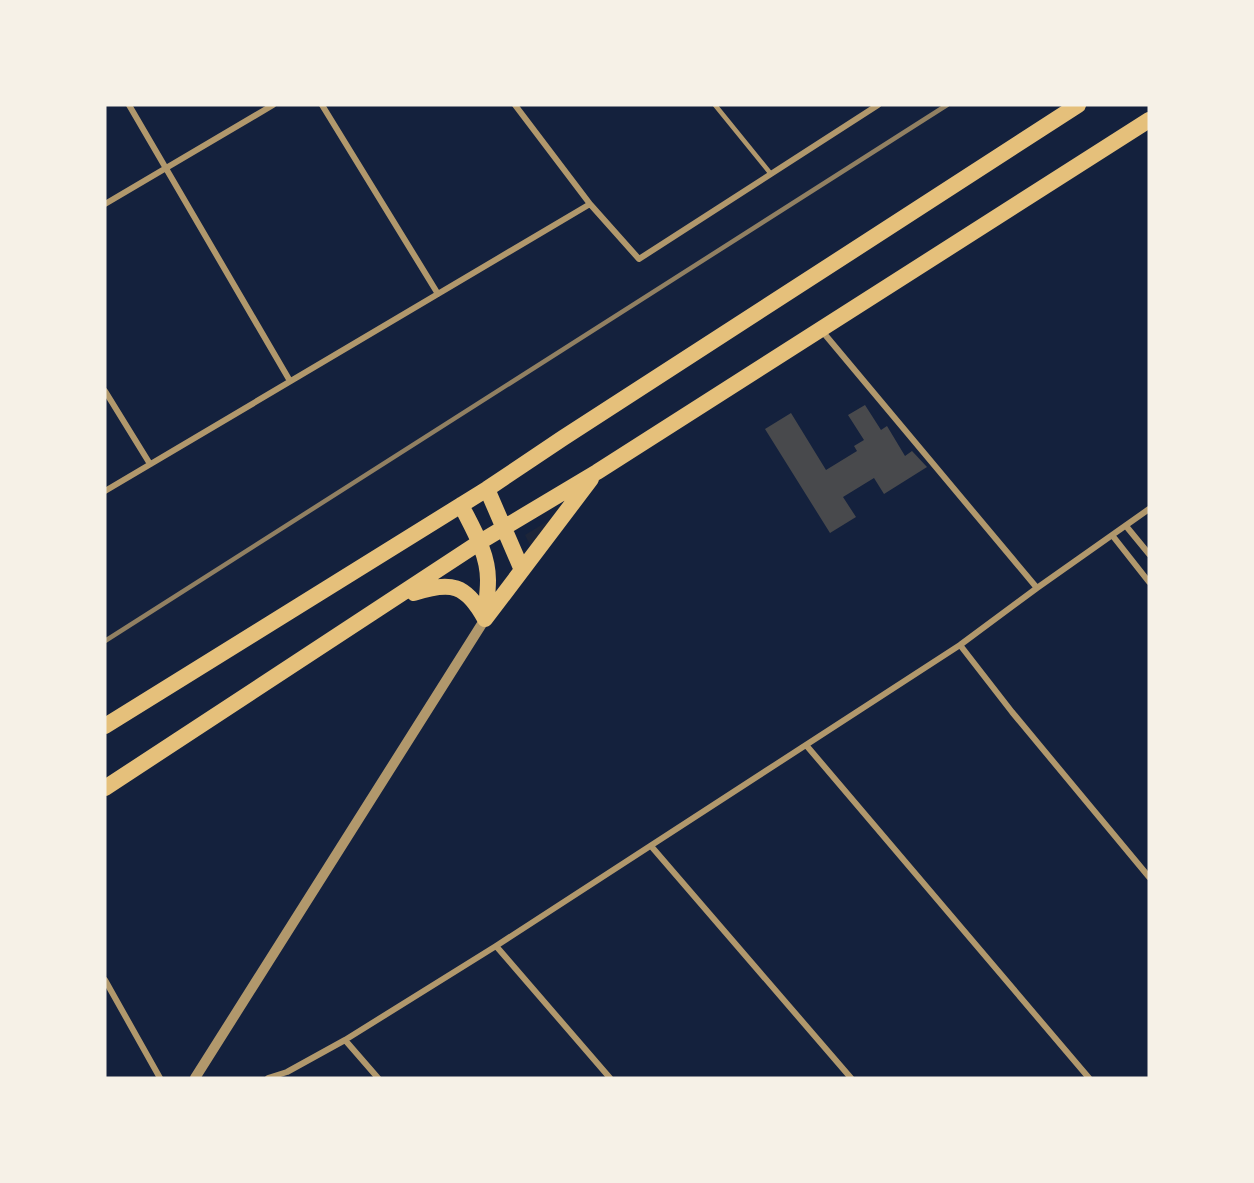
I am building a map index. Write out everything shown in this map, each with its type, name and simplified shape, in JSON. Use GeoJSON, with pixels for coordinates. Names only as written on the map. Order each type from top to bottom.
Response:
{"type":"FeatureCollection","features":[{"type":"Feature","properties":{"kind":"highway"},"geometry":{"type":"LineString","coordinates":[[105,726],[487,489],[562,438],[1078,105]]}},
{"type":"Feature","properties":{"kind":"highway"},"geometry":{"type":"LineString","coordinates":[[105,788],[480,542],[597,472],[1149,120]]}},
{"type":"Feature","properties":{"kind":"highway"},"geometry":{"type":"LineString","coordinates":[[485,619],[597,472]]}},
{"type":"Feature","properties":{"kind":"highway"},"geometry":{"type":"LineString","coordinates":[[487,489],[522,570]]}},
{"type":"Feature","properties":{"kind":"highway"},"geometry":{"type":"LineString","coordinates":[[461,505],[486,559],[488,580],[485,619]]}},
{"type":"Feature","properties":{"kind":"highway"},"geometry":{"type":"LineString","coordinates":[[393,600],[435,586],[458,588],[476,604],[485,619]]}},
{"type":"Feature","properties":{"kind":"street"},"geometry":{"type":"LineString","coordinates":[[129,105],[290,381]]}},
{"type":"Feature","properties":{"kind":"street"},"geometry":{"type":"LineString","coordinates":[[105,204],[273,105]]}},
{"type":"Feature","properties":{"kind":"street"},"geometry":{"type":"LineString","coordinates":[[322,105],[438,294]]}},
{"type":"Feature","properties":{"kind":"street"},"geometry":{"type":"LineString","coordinates":[[515,105],[590,204],[639,259],[878,105]]}},
{"type":"Feature","properties":{"kind":"street"},"geometry":{"type":"LineString","coordinates":[[105,491],[590,204]]}},
{"type":"Feature","properties":{"kind":"street"},"geometry":{"type":"LineString","coordinates":[[821,329],[1037,588]]}},
{"type":"Feature","properties":{"kind":"street"},"geometry":{"type":"LineString","coordinates":[[105,390],[150,464]]}},
{"type":"Feature","properties":{"kind":"street"},"geometry":{"type":"LineString","coordinates":[[268,1078],[286,1072],[345,1041],[651,846],[960,645],[1149,509]]}},
{"type":"Feature","properties":{"kind":"street"},"geometry":{"type":"LineString","coordinates":[[1126,526],[1149,554]]}},
{"type":"Feature","properties":{"kind":"street"},"geometry":{"type":"LineString","coordinates":[[1112,535],[1149,582]]}},
{"type":"Feature","properties":{"kind":"street"},"geometry":{"type":"LineString","coordinates":[[195,1078],[485,619]]}},
{"type":"Feature","properties":{"kind":"street"},"geometry":{"type":"LineString","coordinates":[[960,645],[1012,712],[1149,877]]}},
{"type":"Feature","properties":{"kind":"street"},"geometry":{"type":"LineString","coordinates":[[806,745],[1089,1078]]}},
{"type":"Feature","properties":{"kind":"street"},"geometry":{"type":"LineString","coordinates":[[651,846],[851,1078]]}},
{"type":"Feature","properties":{"kind":"street"},"geometry":{"type":"LineString","coordinates":[[496,946],[610,1078]]}},
{"type":"Feature","properties":{"kind":"street"},"geometry":{"type":"LineString","coordinates":[[105,980],[160,1078]]}},
{"type":"Feature","properties":{"kind":"street"},"geometry":{"type":"LineString","coordinates":[[345,1041],[378,1078]]}},
{"type":"Feature","properties":{"kind":"street"},"geometry":{"type":"LineString","coordinates":[[280,1078],[286,1072]]}},
{"type":"Feature","properties":{"kind":"lane"},"geometry":{"type":"LineString","coordinates":[[716,105],[771,174]]}},
{"type":"Feature","properties":{"kind":"shaded area"},"geometry":{"type":"Polygon","coordinates":[[[561,513],[532,549],[525,535],[561,513]]]}},
{"type":"Feature","properties":{"kind":"building"},"geometry":{"type":"Polygon","coordinates":[[[865,405],[881,430],[887,426],[905,456],[912,451],[927,467],[884,494],[874,478],[843,497],[856,517],[830,533],[765,429],[791,413],[826,470],[857,451],[854,446],[864,440],[848,415],[865,405]]]}},
{"type":"Feature","properties":{"kind":"railway"},"geometry":{"type":"LineString","coordinates":[[105,641],[947,105]]}}]}
